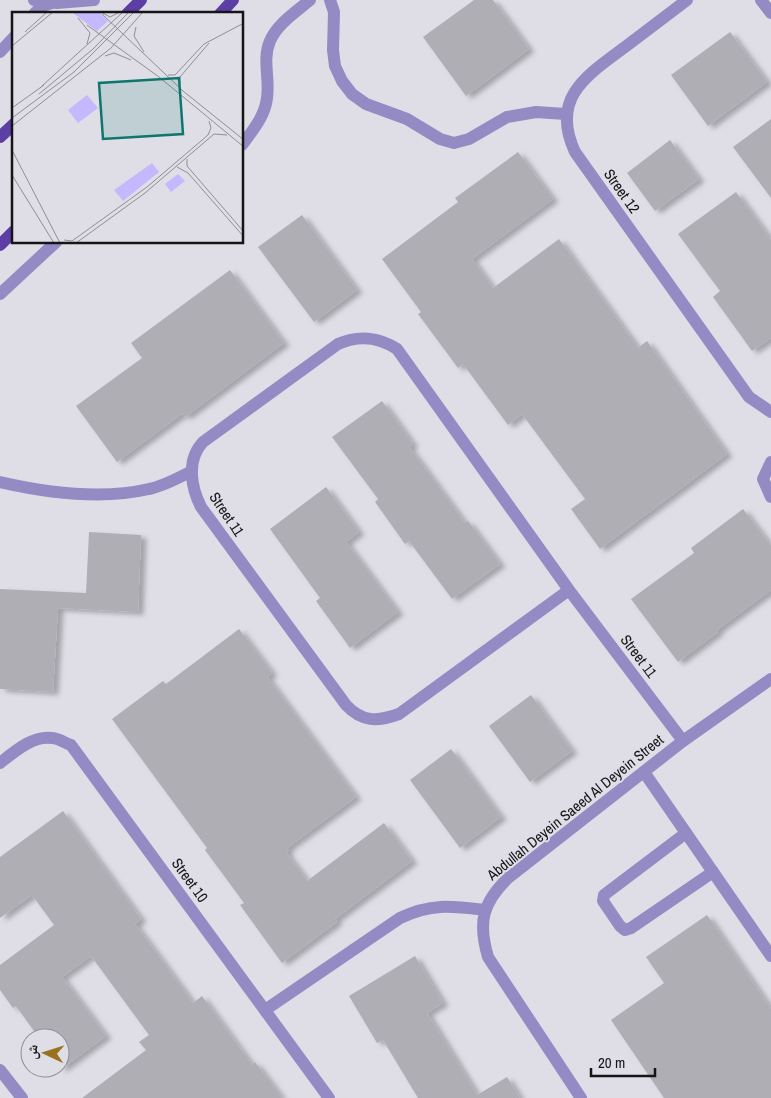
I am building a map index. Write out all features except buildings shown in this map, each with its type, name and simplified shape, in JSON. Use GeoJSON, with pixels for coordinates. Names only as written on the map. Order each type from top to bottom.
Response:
{"type":"FeatureCollection","features":[{"type":"Feature","properties":{"kind":"main road"},"geometry":{"type":"LineString","coordinates":[[129,12],[141,0]]}},
{"type":"Feature","properties":{"kind":"main road"},"geometry":{"type":"LineString","coordinates":[[222,12],[233,0]]}},
{"type":"Feature","properties":{"kind":"main road"},"geometry":{"type":"LineString","coordinates":[[0,137],[12,126]]}},
{"type":"Feature","properties":{"kind":"main road"},"geometry":{"type":"LineString","coordinates":[[0,245],[12,233]]}},
{"type":"Feature","properties":{"kind":"street"},"geometry":{"type":"LineString","coordinates":[[34,0],[57,3]]}},
{"type":"Feature","properties":{"kind":"street"},"geometry":{"type":"LineString","coordinates":[[36,12],[42,6],[94,0]]}},
{"type":"Feature","properties":{"kind":"street"},"geometry":{"type":"LineString","coordinates":[[244,142],[261,119],[268,97],[267,48],[270,40],[280,26],[310,0]]}},
{"type":"Feature","properties":{"kind":"street"},"geometry":{"type":"LineString","coordinates":[[330,0],[334,12],[332,50],[334,66],[342,82],[352,94],[366,104],[407,119],[447,142],[454,143],[469,140],[506,117],[536,112],[566,114],[569,101],[583,79],[687,0]]}},
{"type":"Feature","properties":{"kind":"street"},"geometry":{"type":"LineString","coordinates":[[761,0],[771,12]]}},
{"type":"Feature","properties":{"kind":"street"},"geometry":{"type":"LineString","coordinates":[[0,52],[12,39]]}},
{"type":"Feature","properties":{"kind":"street","name":"Street 12"},"geometry":{"type":"LineString","coordinates":[[566,114],[566,127],[575,152],[748,397],[771,412]]}},
{"type":"Feature","properties":{"kind":"street"},"geometry":{"type":"LineString","coordinates":[[0,294],[54,244]]}},
{"type":"Feature","properties":{"kind":"street","name":"Street 11"},"geometry":{"type":"LineString","coordinates":[[569,590],[398,714],[376,721],[367,719],[346,705],[201,507],[194,490],[192,472],[196,452],[203,442],[338,344],[358,338],[380,340],[397,349],[569,590],[683,741]]}},
{"type":"Feature","properties":{"kind":"street"},"geometry":{"type":"LineString","coordinates":[[771,462],[762,479],[771,497]]}},
{"type":"Feature","properties":{"kind":"street"},"geometry":{"type":"LineString","coordinates":[[0,482],[50,491],[115,494],[150,489],[192,472]]}},
{"type":"Feature","properties":{"kind":"street","name":"Abdullah Deyein Saeed Al Deyein Street"},"geometry":{"type":"LineString","coordinates":[[581,1098],[488,957],[482,934],[485,910],[495,891],[508,878],[683,741],[771,679]]}},
{"type":"Feature","properties":{"kind":"street","name":"Street 10"},"geometry":{"type":"LineString","coordinates":[[0,763],[18,749],[34,740],[52,738],[71,745],[329,1098]]}},
{"type":"Feature","properties":{"kind":"street"},"geometry":{"type":"LineString","coordinates":[[644,772],[771,956]]}},
{"type":"Feature","properties":{"kind":"street"},"geometry":{"type":"LineString","coordinates":[[686,833],[604,895],[603,901],[620,926],[625,930],[631,928],[713,872]]}},
{"type":"Feature","properties":{"kind":"street"},"geometry":{"type":"LineString","coordinates":[[265,1010],[414,911],[439,906],[485,910]]}},
{"type":"Feature","properties":{"kind":"street"},"geometry":{"type":"LineString","coordinates":[[0,1070],[22,1098]]}}]}
